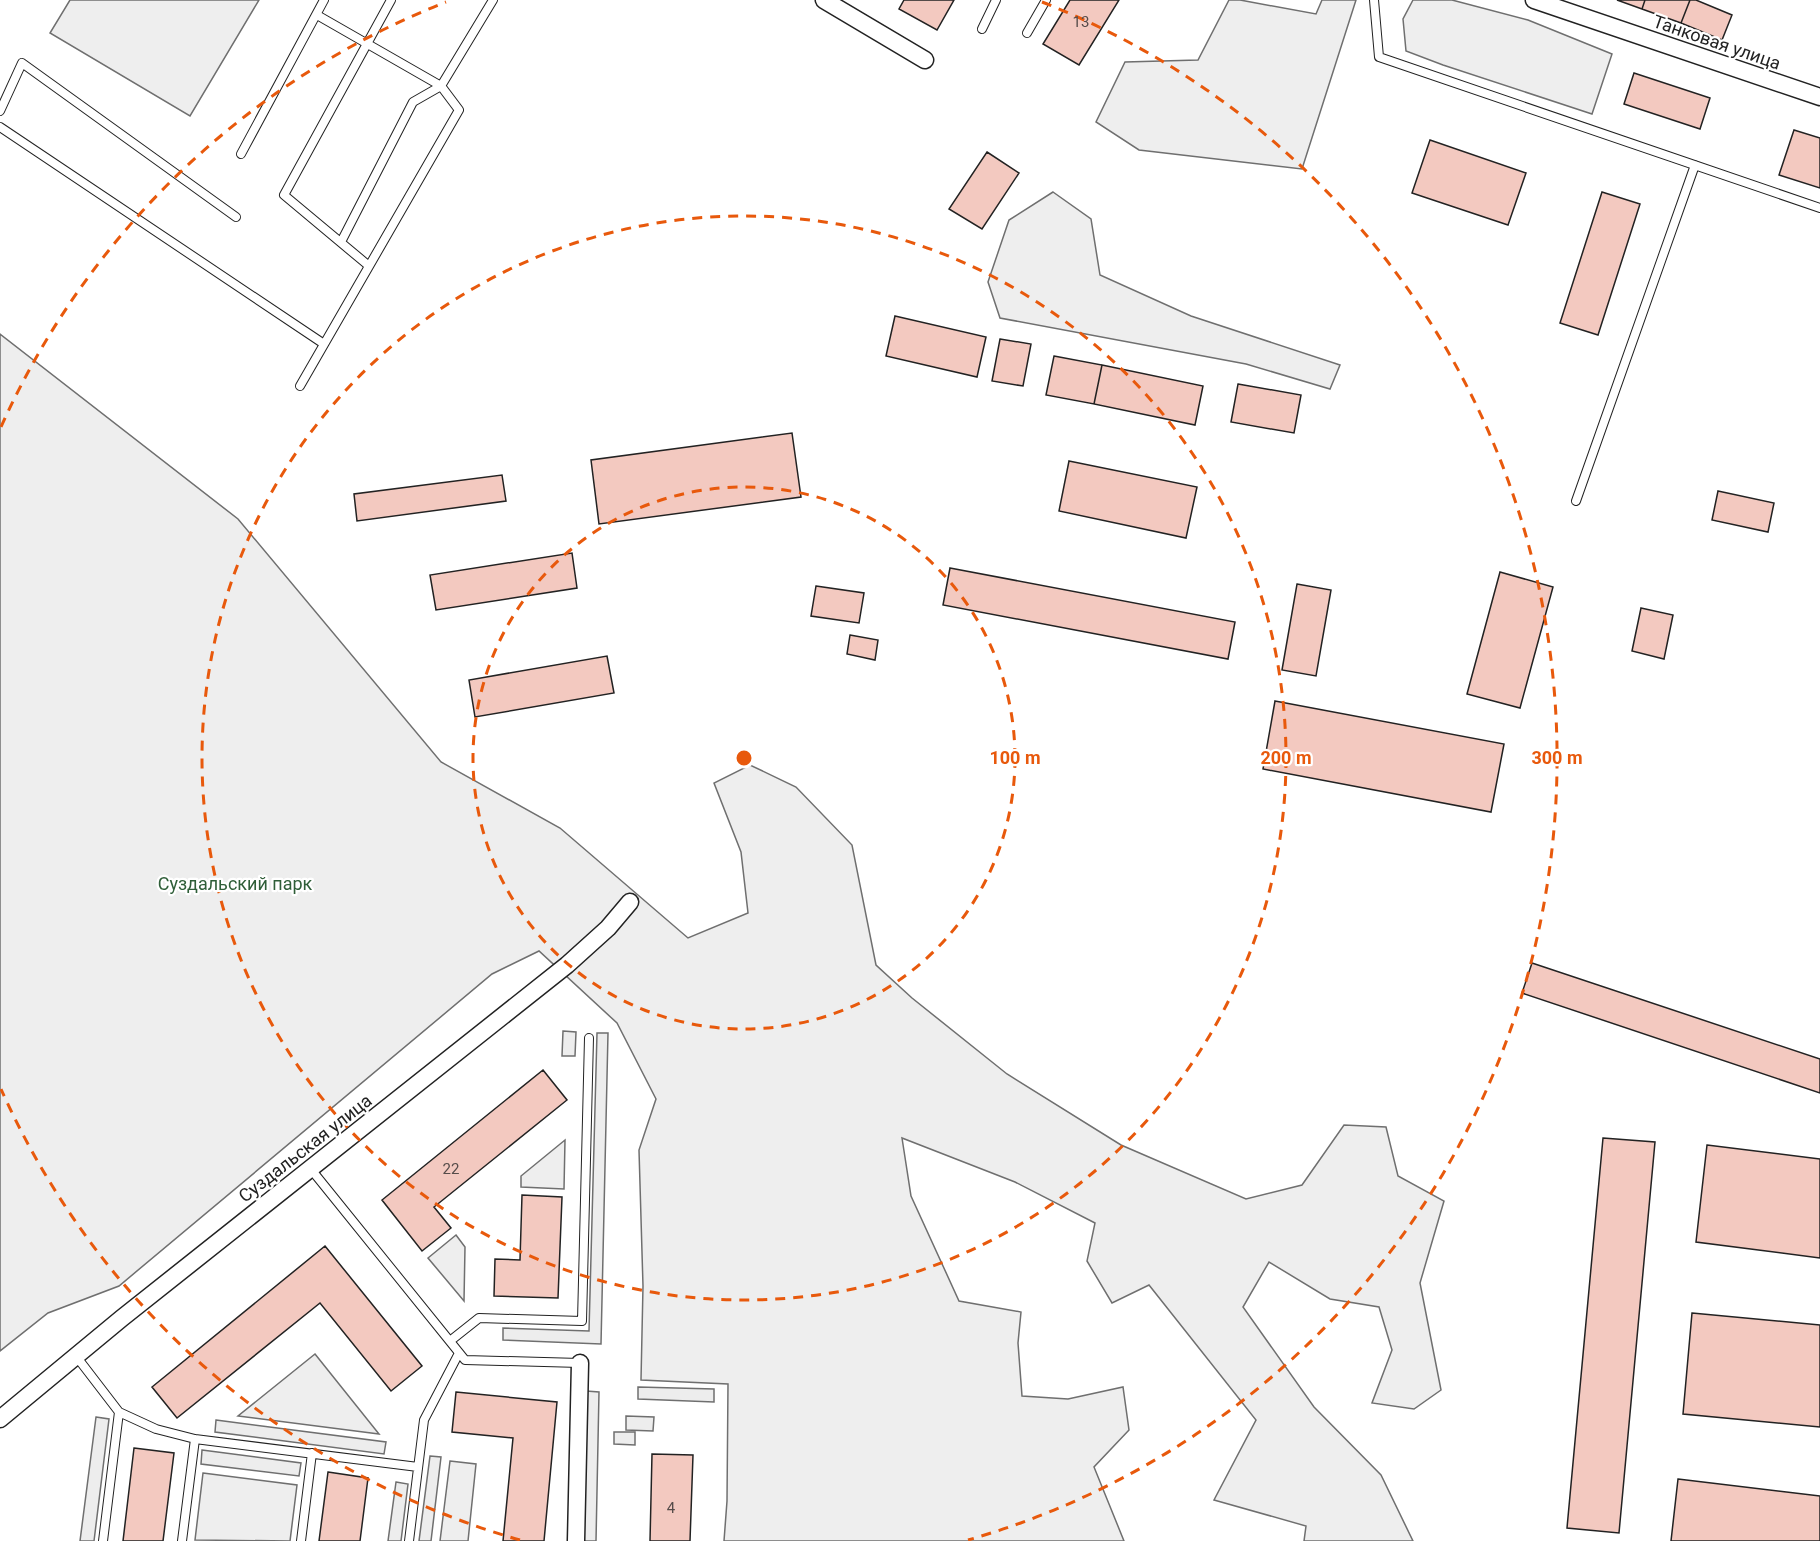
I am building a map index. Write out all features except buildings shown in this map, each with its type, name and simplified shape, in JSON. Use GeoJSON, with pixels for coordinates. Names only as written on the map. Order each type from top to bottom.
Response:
{"type":"FeatureCollection","features":[{"type":"Feature","properties":{"kind":"street"},"geometry":{"type":"LineString","coordinates":[[824,0],[925,60]]}},
{"type":"Feature","properties":{"kind":"street","name":"Танковая улица"},"geometry":{"type":"LineString","coordinates":[[1534,0],[1820,97]]}},
{"type":"Feature","properties":{"kind":"street","name":"Суздальская улица"},"geometry":{"type":"LineString","coordinates":[[0,1419],[310,1168],[567,965],[608,928],[630,902]]}},
{"type":"Feature","properties":{"kind":"street"},"geometry":{"type":"LineString","coordinates":[[576,1541],[580,1363]]}},
{"type":"Feature","properties":{"kind":"lane"},"geometry":{"type":"LineString","coordinates":[[241,154],[324,0]]}},
{"type":"Feature","properties":{"kind":"lane"},"geometry":{"type":"LineString","coordinates":[[369,266],[284,195],[391,0]]}},
{"type":"Feature","properties":{"kind":"lane"},"geometry":{"type":"LineString","coordinates":[[340,242],[413,102],[441,86],[493,0]]}},
{"type":"Feature","properties":{"kind":"lane"},"geometry":{"type":"LineString","coordinates":[[982,29],[996,0]]}},
{"type":"Feature","properties":{"kind":"lane"},"geometry":{"type":"LineString","coordinates":[[1027,33],[1046,0]]}},
{"type":"Feature","properties":{"kind":"lane"},"geometry":{"type":"LineString","coordinates":[[1374,0],[1379,57],[1820,208]]}},
{"type":"Feature","properties":{"kind":"lane"},"geometry":{"type":"LineString","coordinates":[[300,386],[459,110],[441,86],[316,15]]}},
{"type":"Feature","properties":{"kind":"lane"},"geometry":{"type":"LineString","coordinates":[[0,111],[22,63],[236,217]]}},
{"type":"Feature","properties":{"kind":"lane"},"geometry":{"type":"LineString","coordinates":[[0,127],[324,344]]}},
{"type":"Feature","properties":{"kind":"lane"},"geometry":{"type":"LineString","coordinates":[[1576,501],[1695,165]]}},
{"type":"Feature","properties":{"kind":"lane"},"geometry":{"type":"LineString","coordinates":[[450,1341],[479,1318],[582,1321],[589,1038]]}},
{"type":"Feature","properties":{"kind":"lane"},"geometry":{"type":"LineString","coordinates":[[310,1168],[465,1360],[580,1363]]}},
{"type":"Feature","properties":{"kind":"lane"},"geometry":{"type":"LineString","coordinates":[[409,1541],[424,1420],[459,1353]]}},
{"type":"Feature","properties":{"kind":"lane"},"geometry":{"type":"LineString","coordinates":[[76,1356],[119,1412],[156,1429],[195,1439],[418,1467]]}},
{"type":"Feature","properties":{"kind":"lane"},"geometry":{"type":"LineString","coordinates":[[103,1541],[119,1412]]}},
{"type":"Feature","properties":{"kind":"lane"},"geometry":{"type":"LineString","coordinates":[[182,1541],[195,1439]]}},
{"type":"Feature","properties":{"kind":"lane"},"geometry":{"type":"LineString","coordinates":[[301,1541],[312,1454]]}},
{"type":"Feature","properties":{"kind":"green space"},"geometry":{"type":"Polygon","coordinates":[[[70,0],[259,0],[190,116],[50,33],[70,0]]]}},
{"type":"Feature","properties":{"kind":"green space"},"geometry":{"type":"Polygon","coordinates":[[[1229,0],[1316,14],[1322,0],[1356,0],[1302,169],[1139,150],[1096,122],[1125,62],[1198,60],[1229,0]]]}},
{"type":"Feature","properties":{"kind":"green space"},"geometry":{"type":"Polygon","coordinates":[[[1413,0],[1452,0],[1528,20],[1612,54],[1592,114],[1406,51],[1403,19],[1413,0]]]}},
{"type":"Feature","properties":{"kind":"green space"},"geometry":{"type":"Polygon","coordinates":[[[1053,192],[1091,219],[1100,275],[1191,316],[1340,365],[1330,389],[1246,364],[1000,318],[988,282],[1009,220],[1053,192]]]}},
{"type":"Feature","properties":{"kind":"green space","name":"Суздальский парк"},"geometry":{"type":"Polygon","coordinates":[[[0,334],[238,519],[441,762],[560,828],[688,938],[748,913],[741,852],[714,783],[750,765],[796,787],[852,845],[876,965],[912,998],[1007,1074],[1121,1145],[1246,1199],[1302,1185],[1344,1125],[1386,1127],[1398,1176],[1444,1201],[1420,1283],[1441,1390],[1414,1409],[1372,1403],[1392,1350],[1379,1307],[1330,1299],[1269,1262],[1243,1307],[1314,1407],[1381,1475],[1413,1541],[1304,1541],[1306,1526],[1214,1500],[1256,1420],[1149,1285],[1112,1303],[1087,1261],[1095,1223],[1015,1182],[902,1138],[911,1196],[959,1301],[1021,1312],[1018,1343],[1022,1396],[1068,1399],[1123,1387],[1129,1430],[1094,1467],[1124,1541],[724,1541],[727,1501],[728,1384],[641,1380],[643,1286],[639,1150],[656,1099],[617,1023],[539,951],[492,974],[119,1286],[48,1313],[0,1351],[0,334]]]}},
{"type":"Feature","properties":{"kind":"green space"},"geometry":{"type":"Polygon","coordinates":[[[565,1140],[564,1189],[521,1187],[521,1176],[565,1140]]]}},
{"type":"Feature","properties":{"kind":"green space"},"geometry":{"type":"Polygon","coordinates":[[[456,1235],[465,1247],[464,1301],[428,1258],[456,1235]]]}},
{"type":"Feature","properties":{"kind":"green space"},"geometry":{"type":"Polygon","coordinates":[[[315,1354],[379,1434],[238,1416],[315,1354]]]}},
{"type":"Feature","properties":{"kind":"green space"},"geometry":{"type":"Polygon","coordinates":[[[450,1461],[476,1464],[468,1541],[440,1541],[450,1461]]]}},
{"type":"Feature","properties":{"kind":"green space"},"geometry":{"type":"Polygon","coordinates":[[[203,1473],[297,1485],[290,1541],[195,1540],[203,1473]]]}},
{"type":"Feature","properties":{"kind":"shaded area"},"geometry":{"type":"Polygon","coordinates":[[[563,1031],[576,1032],[575,1056],[562,1056],[563,1031]]]}},
{"type":"Feature","properties":{"kind":"shaded area"},"geometry":{"type":"Polygon","coordinates":[[[597,1033],[608,1033],[601,1344],[503,1340],[503,1328],[589,1331],[597,1033]]]}},
{"type":"Feature","properties":{"kind":"shaded area"},"geometry":{"type":"Polygon","coordinates":[[[638,1387],[714,1389],[714,1402],[638,1399],[638,1387]]]}},
{"type":"Feature","properties":{"kind":"shaded area"},"geometry":{"type":"Polygon","coordinates":[[[586,1391],[599,1392],[596,1541],[582,1541],[586,1391]]]}},
{"type":"Feature","properties":{"kind":"shaded area"},"geometry":{"type":"Polygon","coordinates":[[[626,1416],[654,1417],[653,1431],[626,1430],[626,1416]]]}},
{"type":"Feature","properties":{"kind":"shaded area"},"geometry":{"type":"Polygon","coordinates":[[[96,1417],[109,1419],[94,1541],[80,1541],[96,1417]]]}},
{"type":"Feature","properties":{"kind":"shaded area"},"geometry":{"type":"Polygon","coordinates":[[[216,1420],[386,1442],[384,1454],[215,1432],[216,1420]]]}},
{"type":"Feature","properties":{"kind":"shaded area"},"geometry":{"type":"Polygon","coordinates":[[[614,1432],[635,1432],[635,1445],[614,1444],[614,1432]]]}},
{"type":"Feature","properties":{"kind":"shaded area"},"geometry":{"type":"Polygon","coordinates":[[[202,1450],[301,1463],[299,1476],[201,1464],[202,1450]]]}},
{"type":"Feature","properties":{"kind":"shaded area"},"geometry":{"type":"Polygon","coordinates":[[[430,1456],[441,1457],[431,1541],[419,1541],[430,1456]]]}},
{"type":"Feature","properties":{"kind":"shaded area"},"geometry":{"type":"Polygon","coordinates":[[[396,1482],[408,1484],[401,1541],[388,1541],[396,1482]]]}}]}
